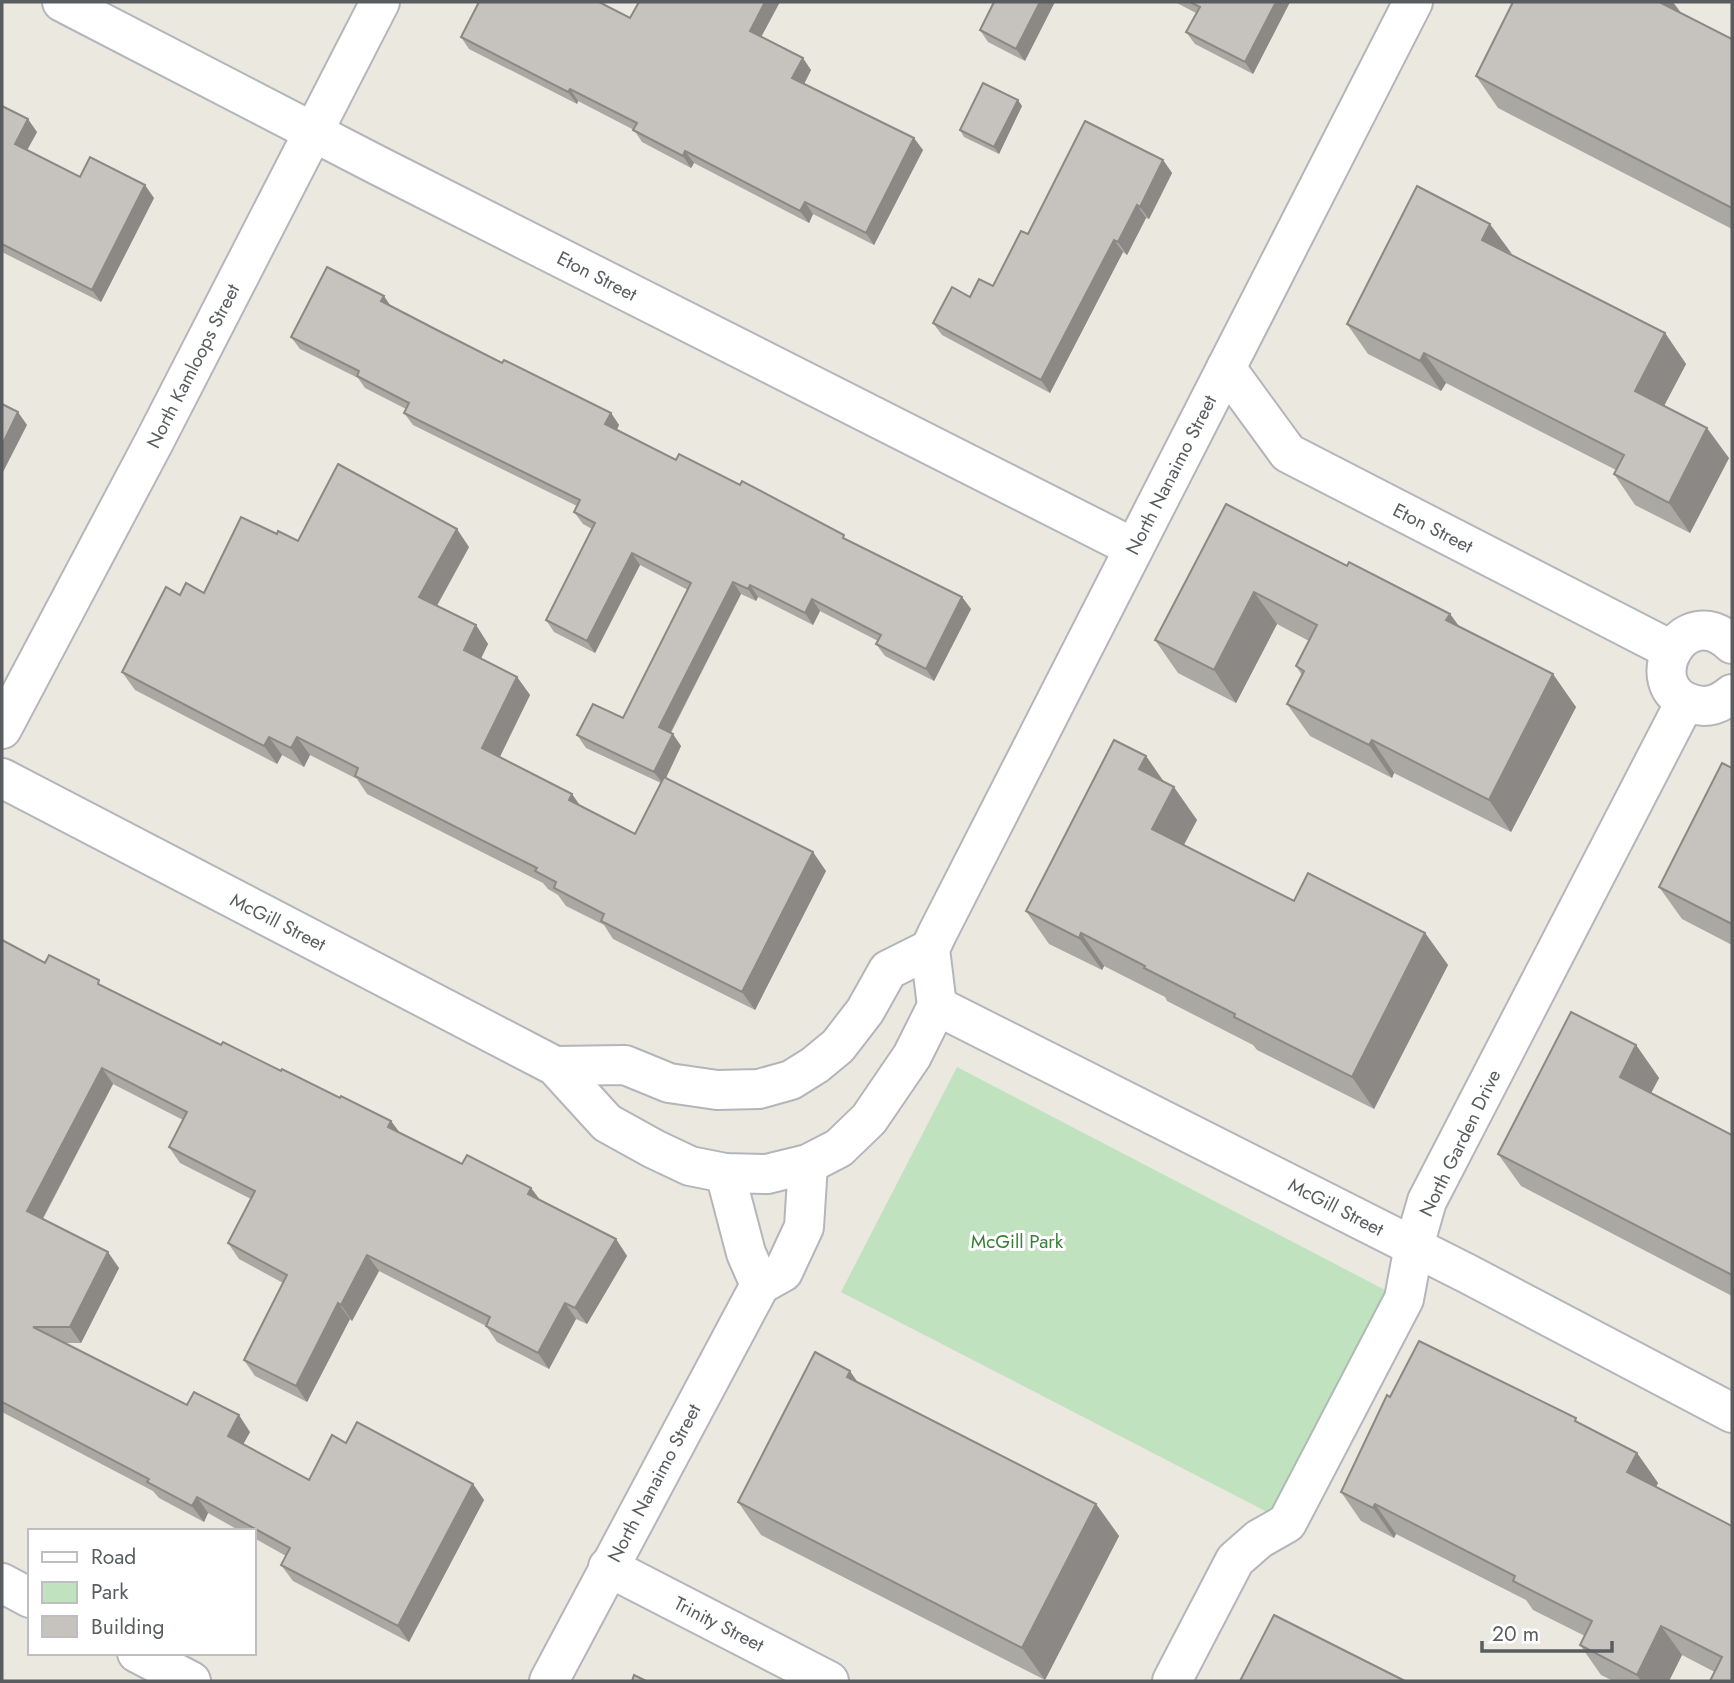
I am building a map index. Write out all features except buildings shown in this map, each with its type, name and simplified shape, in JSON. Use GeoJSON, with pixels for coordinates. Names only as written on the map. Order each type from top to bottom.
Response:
{"type":"FeatureCollection","features":[{"type":"Feature","properties":{"kind":"street","name":"Eton Street"},"geometry":{"type":"LineString","coordinates":[[62,2],[1134,548]]}},
{"type":"Feature","properties":{"kind":"street","name":"North Kamloops Street"},"geometry":{"type":"LineString","coordinates":[[2,729],[154,442],[380,2]]}},
{"type":"Feature","properties":{"kind":"street","name":"North Nanaimo Street"},"geometry":{"type":"LineString","coordinates":[[930,949],[1413,2]]}},
{"type":"Feature","properties":{"kind":"street","name":"Eton Street"},"geometry":{"type":"LineString","coordinates":[[1226,368],[1288,453],[1671,650]]}},
{"type":"Feature","properties":{"kind":"street"},"geometry":{"type":"LineString","coordinates":[[1728,631],[1699,631],[1678,641],[1671,650],[1666,673],[1670,684],[1685,702],[1710,706],[1732,694]]}},
{"type":"Feature","properties":{"kind":"street","name":"North Garden Drive"},"geometry":{"type":"LineString","coordinates":[[1171,1681],[1235,1560],[1259,1539],[1287,1523],[1404,1299],[1414,1246],[1427,1201],[1685,702]]}},
{"type":"Feature","properties":{"kind":"street","name":"McGill Street"},"geometry":{"type":"LineString","coordinates":[[2,778],[555,1066],[607,1123],[654,1149],[690,1166],[725,1173],[767,1174],[808,1164]]}},
{"type":"Feature","properties":{"kind":"street"},"geometry":{"type":"LineString","coordinates":[[808,1164],[839,1148],[869,1119],[912,1056],[937,1006],[930,949]]}},
{"type":"Feature","properties":{"kind":"street","name":"McGill Street"},"geometry":{"type":"LineString","coordinates":[[555,1066],[625,1065],[669,1083],[717,1090],[759,1089],[791,1080],[838,1046],[865,1011],[888,971],[930,949]]}},
{"type":"Feature","properties":{"kind":"street","name":"McGill Street"},"geometry":{"type":"LineString","coordinates":[[937,1006],[1414,1246],[1732,1412]]}},
{"type":"Feature","properties":{"kind":"street","name":"North Nanaimo Street"},"geometry":{"type":"LineString","coordinates":[[549,1681],[760,1284],[783,1272],[804,1227],[808,1164]]}},
{"type":"Feature","properties":{"kind":"street"},"geometry":{"type":"LineString","coordinates":[[725,1173],[746,1253],[760,1284]]}},
{"type":"Feature","properties":{"kind":"street","name":"Trinity Street"},"geometry":{"type":"LineString","coordinates":[[608,1567],[829,1681]]}},
{"type":"Feature","properties":{"kind":"street"},"geometry":{"type":"LineString","coordinates":[[2,1583],[28,1597]]}},
{"type":"Feature","properties":{"kind":"street"},"geometry":{"type":"LineString","coordinates":[[141,1655],[191,1681]]}},
{"type":"Feature","properties":{"kind":"green space","name":"McGill Park"},"geometry":{"type":"Polygon","coordinates":[[[957,1067],[1387,1291],[1273,1515],[841,1292],[957,1067]]]}}]}
